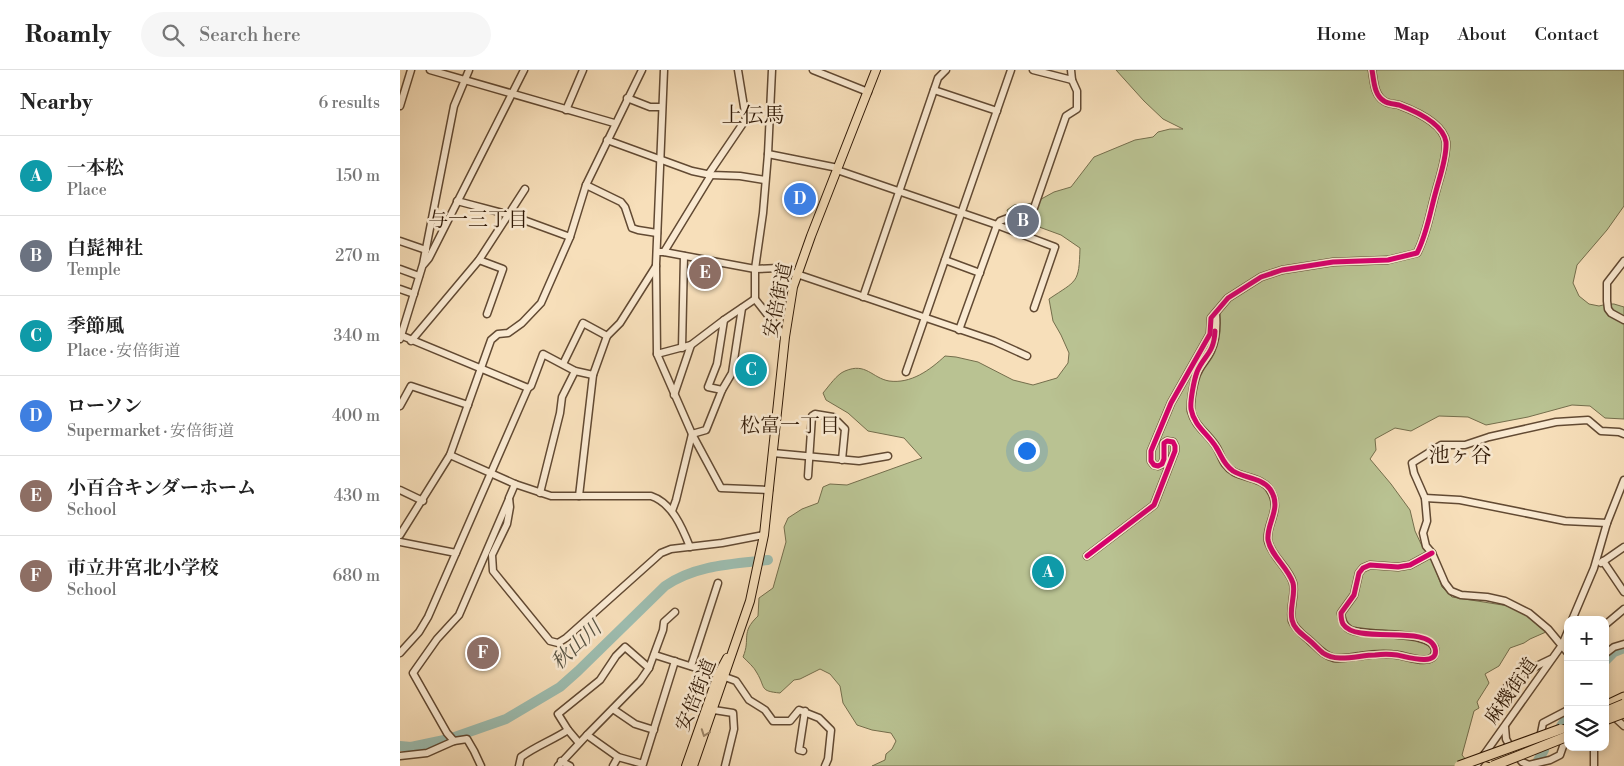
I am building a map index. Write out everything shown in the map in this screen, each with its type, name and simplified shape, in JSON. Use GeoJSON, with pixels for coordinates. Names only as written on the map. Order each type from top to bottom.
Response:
{"type":"FeatureCollection","features":[{"type":"Feature","properties":{"kind":"highway"},"geometry":{"type":"LineString","coordinates":[[1609,704],[1624,698]]}},
{"type":"Feature","properties":{"kind":"highway"},"geometry":{"type":"LineString","coordinates":[[1609,709],[1624,703]]}},
{"type":"Feature","properties":{"kind":"highway"},"geometry":{"type":"LineString","coordinates":[[1619,718],[1624,713]]}},
{"type":"Feature","properties":{"kind":"highway"},"geometry":{"type":"LineString","coordinates":[[1609,719],[1624,713]]}},
{"type":"Feature","properties":{"kind":"highway"},"geometry":{"type":"LineString","coordinates":[[1480,760],[1500,759],[1516,755],[1564,733]]}},
{"type":"Feature","properties":{"kind":"highway"},"geometry":{"type":"LineString","coordinates":[[1459,766],[1564,733]]}},
{"type":"Feature","properties":{"kind":"highway"},"geometry":{"type":"LineString","coordinates":[[1493,766],[1554,741],[1564,734]]}},
{"type":"Feature","properties":{"kind":"main road","name":"安倍街道"},"geometry":{"type":"LineString","coordinates":[[686,766],[739,637],[750,601],[764,535],[785,337],[797,274],[876,70]]}},
{"type":"Feature","properties":{"kind":"main road","name":"安倍街道"},"geometry":{"type":"LineString","coordinates":[[693,766],[714,710],[722,676]]}},
{"type":"Feature","properties":{"kind":"street"},"geometry":{"type":"LineString","coordinates":[[400,106],[411,70]]}},
{"type":"Feature","properties":{"kind":"street"},"geometry":{"type":"LineString","coordinates":[[430,70],[614,123]]}},
{"type":"Feature","properties":{"kind":"street"},"geometry":{"type":"LineString","coordinates":[[469,70],[454,106],[423,264],[401,337],[528,388]]}},
{"type":"Feature","properties":{"kind":"street"},"geometry":{"type":"LineString","coordinates":[[423,264],[429,258],[524,70]]}},
{"type":"Feature","properties":{"kind":"street"},"geometry":{"type":"LineString","coordinates":[[566,110],[584,70]]}},
{"type":"Feature","properties":{"kind":"street"},"geometry":{"type":"LineString","coordinates":[[400,534],[423,501],[450,455],[491,340],[498,334],[508,334],[522,323],[541,303],[570,237],[586,185],[614,123],[642,70]]}},
{"type":"Feature","properties":{"kind":"street"},"geometry":{"type":"LineString","coordinates":[[661,252],[657,232],[664,70]]}},
{"type":"Feature","properties":{"kind":"street"},"geometry":{"type":"LineString","coordinates":[[579,496],[593,375],[608,336],[620,324],[656,265],[661,252],[746,119],[738,70]]}},
{"type":"Feature","properties":{"kind":"street"},"geometry":{"type":"LineString","coordinates":[[772,70],[768,154],[763,213],[755,269],[754,299],[785,337]]}},
{"type":"Feature","properties":{"kind":"street"},"geometry":{"type":"LineString","coordinates":[[813,70],[868,92]]}},
{"type":"Feature","properties":{"kind":"street"},"geometry":{"type":"LineString","coordinates":[[863,297],[938,78],[946,70]]}},
{"type":"Feature","properties":{"kind":"street"},"geometry":{"type":"LineString","coordinates":[[906,372],[1011,70]]}},
{"type":"Feature","properties":{"kind":"street"},"geometry":{"type":"LineString","coordinates":[[1033,70],[1072,80]]}},
{"type":"Feature","properties":{"kind":"street"},"geometry":{"type":"LineString","coordinates":[[960,330],[997,225],[1006,218],[1034,208],[1066,116],[1077,108],[1077,91],[1072,80],[1071,70]]}},
{"type":"Feature","properties":{"kind":"street"},"geometry":{"type":"LineString","coordinates":[[1088,556],[1154,505],[1175,451],[1175,446],[1172,442],[1167,441],[1164,443],[1164,459],[1162,464],[1158,466],[1154,465],[1151,461],[1151,451],[1171,404],[1210,334],[1212,318],[1228,298],[1261,276],[1282,270],[1333,262],[1388,260],[1417,253],[1424,240],[1442,168],[1446,139],[1442,131],[1433,123],[1409,109],[1384,102],[1375,91],[1372,70]]}},
{"type":"Feature","properties":{"kind":"street"},"geometry":{"type":"LineString","coordinates":[[934,90],[997,111]]}},
{"type":"Feature","properties":{"kind":"street"},"geometry":{"type":"LineString","coordinates":[[627,98],[650,107],[662,107]]}},
{"type":"Feature","properties":{"kind":"street"},"geometry":{"type":"LineString","coordinates":[[607,140],[692,171],[710,175],[740,176],[765,180]]}},
{"type":"Feature","properties":{"kind":"street"},"geometry":{"type":"LineString","coordinates":[[768,154],[837,169],[962,212],[1055,247],[1034,308]]}},
{"type":"Feature","properties":{"kind":"street"},"geometry":{"type":"LineString","coordinates":[[586,185],[621,202],[625,207],[632,228],[657,232]]}},
{"type":"Feature","properties":{"kind":"street"},"geometry":{"type":"LineString","coordinates":[[411,341],[479,260],[510,215],[525,189]]}},
{"type":"Feature","properties":{"kind":"street"},"geometry":{"type":"LineString","coordinates":[[457,201],[510,215],[570,237]]}},
{"type":"Feature","properties":{"kind":"street"},"geometry":{"type":"LineString","coordinates":[[400,241],[426,250]]}},
{"type":"Feature","properties":{"kind":"street"},"geometry":{"type":"LineString","coordinates":[[661,252],[755,269],[778,268],[994,341],[1027,356]]}},
{"type":"Feature","properties":{"kind":"street"},"geometry":{"type":"LineString","coordinates":[[682,348],[684,256]]}},
{"type":"Feature","properties":{"kind":"street"},"geometry":{"type":"LineString","coordinates":[[479,260],[503,270],[487,314]]}},
{"type":"Feature","properties":{"kind":"street"},"geometry":{"type":"LineString","coordinates":[[945,260],[980,273]]}},
{"type":"Feature","properties":{"kind":"street"},"geometry":{"type":"LineString","coordinates":[[1624,261],[1607,283],[1607,300],[1608,310],[1624,320]]}},
{"type":"Feature","properties":{"kind":"street"},"geometry":{"type":"LineString","coordinates":[[656,265],[657,354],[692,434],[721,488],[768,490]]}},
{"type":"Feature","properties":{"kind":"street"},"geometry":{"type":"LineString","coordinates":[[400,269],[419,276]]}},
{"type":"Feature","properties":{"kind":"street"},"geometry":{"type":"LineString","coordinates":[[400,289],[414,294]]}},
{"type":"Feature","properties":{"kind":"street"},"geometry":{"type":"LineString","coordinates":[[657,354],[692,345],[754,299]]}},
{"type":"Feature","properties":{"kind":"street"},"geometry":{"type":"LineString","coordinates":[[692,434],[706,430],[722,390],[732,373],[742,308]]}},
{"type":"Feature","properties":{"kind":"street"},"geometry":{"type":"LineString","coordinates":[[1216,314],[1215,339],[1211,352],[1197,372],[1191,409],[1199,427],[1216,446],[1224,464],[1234,472],[1263,482],[1273,494],[1275,508],[1273,520],[1268,530],[1268,542],[1293,584],[1292,620],[1298,631],[1324,654],[1334,658],[1384,654],[1426,660],[1432,657],[1435,654],[1432,643],[1402,634],[1357,633],[1343,624],[1341,613],[1354,595],[1359,573],[1363,568],[1370,566],[1398,567],[1410,564],[1432,553]]}},
{"type":"Feature","properties":{"kind":"street"},"geometry":{"type":"LineString","coordinates":[[722,390],[708,387],[717,364],[724,320]]}},
{"type":"Feature","properties":{"kind":"street"},"geometry":{"type":"LineString","coordinates":[[563,364],[583,323],[608,336]]}},
{"type":"Feature","properties":{"kind":"street"},"geometry":{"type":"LineString","coordinates":[[674,395],[692,345]]}},
{"type":"Feature","properties":{"kind":"street"},"geometry":{"type":"LineString","coordinates":[[400,653],[419,632],[428,617],[528,388],[531,386],[543,354],[575,371],[593,375]]}},
{"type":"Feature","properties":{"kind":"street"},"geometry":{"type":"LineString","coordinates":[[540,493],[560,413],[562,397],[575,371]]}},
{"type":"Feature","properties":{"kind":"street"},"geometry":{"type":"LineString","coordinates":[[400,404],[411,386],[468,405]]}},
{"type":"Feature","properties":{"kind":"street"},"geometry":{"type":"LineString","coordinates":[[808,476],[812,416],[815,414],[833,417],[844,429],[842,460]]}},
{"type":"Feature","properties":{"kind":"street"},"geometry":{"type":"LineString","coordinates":[[1564,648],[1548,629],[1529,613],[1505,601],[1487,597],[1461,595],[1451,591],[1445,583],[1432,553],[1426,546],[1423,533],[1427,521],[1425,498],[1414,473],[1412,463],[1441,445],[1465,444],[1556,422],[1588,420],[1601,431],[1624,434]]}},
{"type":"Feature","properties":{"kind":"street"},"geometry":{"type":"LineString","coordinates":[[672,512],[692,434]]}},
{"type":"Feature","properties":{"kind":"street"},"geometry":{"type":"LineString","coordinates":[[773,453],[859,461],[888,456]]}},
{"type":"Feature","properties":{"kind":"street"},"geometry":{"type":"LineString","coordinates":[[450,455],[515,484],[551,496],[651,496],[664,502],[672,512],[683,530],[690,547]]}},
{"type":"Feature","properties":{"kind":"street"},"geometry":{"type":"LineString","coordinates":[[1574,616],[1594,568],[1607,523],[1624,480]]}},
{"type":"Feature","properties":{"kind":"street"},"geometry":{"type":"LineString","coordinates":[[454,741],[413,673],[437,639],[459,615],[515,484]]}},
{"type":"Feature","properties":{"kind":"street"},"geometry":{"type":"LineString","coordinates":[[400,490],[423,501]]}},
{"type":"Feature","properties":{"kind":"street"},"geometry":{"type":"LineString","coordinates":[[509,498],[510,507],[507,524],[492,555],[494,571],[550,641],[558,643],[661,553],[671,549],[722,544],[764,535]]}},
{"type":"Feature","properties":{"kind":"street"},"geometry":{"type":"LineString","coordinates":[[1425,498],[1460,500],[1565,521],[1607,523]]}},
{"type":"Feature","properties":{"kind":"street"},"geometry":{"type":"LineString","coordinates":[[400,542],[456,552]]}},
{"type":"Feature","properties":{"kind":"street"},"geometry":{"type":"LineString","coordinates":[[1594,568],[1624,547]]}},
{"type":"Feature","properties":{"kind":"street"},"geometry":{"type":"LineString","coordinates":[[1604,561],[1624,592]]}},
{"type":"Feature","properties":{"kind":"street"},"geometry":{"type":"LineString","coordinates":[[692,666],[718,583]]}},
{"type":"Feature","properties":{"kind":"street"},"geometry":{"type":"LineString","coordinates":[[1609,622],[1624,609]]}},
{"type":"Feature","properties":{"kind":"street"},"geometry":{"type":"LineString","coordinates":[[570,766],[560,763],[640,681],[649,668],[664,622],[675,612]]}},
{"type":"Feature","properties":{"kind":"street","name":"麻機街道"},"geometry":{"type":"LineString","coordinates":[[1480,760],[1564,640]]}},
{"type":"Feature","properties":{"kind":"street"},"geometry":{"type":"LineString","coordinates":[[1609,651],[1624,644]]}},
{"type":"Feature","properties":{"kind":"street"},"geometry":{"type":"LineString","coordinates":[[579,743],[558,714],[600,680],[616,656],[625,647],[649,668]]}},
{"type":"Feature","properties":{"kind":"street"},"geometry":{"type":"LineString","coordinates":[[654,655],[736,681],[749,700],[765,710],[773,720],[790,721],[799,710],[819,718],[831,730],[828,759],[825,766]]}},
{"type":"Feature","properties":{"kind":"street"},"geometry":{"type":"LineString","coordinates":[[1500,695],[1508,684],[1552,659]]}},
{"type":"Feature","properties":{"kind":"street"},"geometry":{"type":"LineString","coordinates":[[587,735],[618,757],[642,765],[675,661]]}},
{"type":"Feature","properties":{"kind":"street"},"geometry":{"type":"LineString","coordinates":[[613,709],[635,724],[654,730]]}},
{"type":"Feature","properties":{"kind":"street"},"geometry":{"type":"LineString","coordinates":[[714,710],[732,713],[734,729],[725,766]]}},
{"type":"Feature","properties":{"kind":"street"},"geometry":{"type":"LineString","coordinates":[[803,751],[799,750],[805,711]]}},
{"type":"Feature","properties":{"kind":"street"},"geometry":{"type":"LineString","coordinates":[[1541,733],[1543,723],[1564,712]]}},
{"type":"Feature","properties":{"kind":"street"},"geometry":{"type":"LineString","coordinates":[[1619,718],[1624,726]]}},
{"type":"Feature","properties":{"kind":"street"},"geometry":{"type":"LineString","coordinates":[[1505,726],[1506,739],[1516,755],[1522,762],[1528,765],[1542,763],[1560,754],[1564,741]]}},
{"type":"Feature","properties":{"kind":"street"},"geometry":{"type":"LineString","coordinates":[[519,766],[521,756],[535,747],[557,738],[568,730]]}},
{"type":"Feature","properties":{"kind":"street"},"geometry":{"type":"LineString","coordinates":[[400,756],[427,753],[454,741],[466,739],[481,766]]}},
{"type":"Feature","properties":{"kind":"street"},"geometry":{"type":"LineString","coordinates":[[1594,751],[1594,766]]}},
{"type":"Feature","properties":{"kind":"street"},"geometry":{"type":"LineString","coordinates":[[612,766],[618,757]]}},
{"type":"Feature","properties":{"kind":"green space"},"geometry":{"type":"Polygon","coordinates":[[[1116,70],[1624,70],[1624,206],[1607,230],[1577,265],[1573,283],[1579,296],[1589,304],[1599,306],[1614,304],[1624,307],[1624,419],[1605,418],[1590,406],[1572,405],[1528,417],[1486,425],[1468,417],[1439,416],[1411,431],[1395,428],[1375,439],[1376,450],[1370,459],[1410,510],[1415,531],[1422,546],[1432,560],[1442,587],[1452,597],[1515,607],[1534,619],[1536,624],[1546,632],[1510,648],[1499,666],[1485,674],[1489,683],[1477,702],[1479,708],[1474,711],[1462,755],[1471,766],[872,766],[885,760],[886,754],[892,749],[896,741],[891,733],[857,725],[843,703],[840,686],[830,674],[820,669],[794,680],[780,693],[773,692],[764,688],[756,671],[743,657],[747,631],[758,616],[759,598],[773,588],[786,542],[784,527],[788,518],[802,509],[818,503],[823,487],[830,484],[847,485],[922,458],[904,438],[868,431],[848,413],[826,400],[823,393],[833,380],[845,371],[858,368],[889,381],[905,380],[920,375],[945,356],[978,362],[1013,380],[1033,385],[1057,378],[1068,363],[1069,353],[1053,321],[1049,299],[1075,280],[1079,268],[1080,248],[1061,235],[1009,216],[1007,210],[1014,205],[1034,203],[1054,192],[1071,187],[1094,157],[1135,140],[1153,137],[1158,132],[1170,129],[1183,129],[1163,119],[1116,70]]]}},
{"type":"Feature","properties":{"kind":"waterway","name":"秋山川"},"geometry":{"type":"LineString","coordinates":[[400,746],[411,747],[449,739],[506,719],[560,687],[665,586],[677,579],[701,570],[728,564],[768,560]]}},
{"type":"Feature","properties":{"kind":"waterway"},"geometry":{"type":"LineString","coordinates":[[1609,657],[1614,652],[1624,648]]}},
{"type":"Feature","properties":{"kind":"waterway"},"geometry":{"type":"LineString","coordinates":[[1561,726],[1564,722]]}},
{"type":"Feature","properties":{"kind":"waterway"},"geometry":{"type":"LineString","coordinates":[[1535,766],[1544,750]]}},
{"type":"Feature","properties":{"kind":"cycle path"},"geometry":{"type":"LineString","coordinates":[[1087,556],[1154,505],[1175,451],[1175,446],[1173,442],[1167,441],[1164,443],[1164,459],[1162,464],[1158,466],[1154,465],[1151,461],[1151,451],[1171,403],[1210,334],[1211,318],[1228,298],[1261,277],[1282,270],[1333,262],[1388,260],[1417,253],[1426,231],[1443,166],[1446,142],[1440,129],[1427,119],[1399,105],[1384,101],[1378,95],[1372,70]]}},
{"type":"Feature","properties":{"kind":"cycle path"},"geometry":{"type":"LineString","coordinates":[[1215,331],[1211,350],[1200,366],[1196,376],[1191,409],[1198,425],[1213,442],[1225,463],[1233,471],[1267,485],[1274,496],[1275,509],[1269,528],[1268,540],[1272,551],[1291,577],[1294,592],[1291,615],[1293,623],[1299,631],[1323,653],[1335,658],[1386,654],[1421,659],[1432,658],[1435,654],[1435,648],[1430,641],[1406,635],[1362,633],[1350,630],[1343,624],[1341,613],[1354,595],[1359,573],[1363,568],[1370,565],[1398,567],[1410,565],[1432,553]]}},
{"type":"Feature","properties":{"kind":"place","name":"ローソン"},"geometry":{"type":"Point","coordinates":[800,199]}},
{"type":"Feature","properties":{"kind":"place","name":"白髭神社"},"geometry":{"type":"Point","coordinates":[1023,221]}},
{"type":"Feature","properties":{"kind":"place","name":"小百合キンダーホーム"},"geometry":{"type":"Point","coordinates":[705,273]}},
{"type":"Feature","properties":{"kind":"place","name":"季節風"},"geometry":{"type":"Point","coordinates":[751,370]}},
{"type":"Feature","properties":{"kind":"place","name":"一本松"},"geometry":{"type":"Point","coordinates":[1048,572]}},
{"type":"Feature","properties":{"kind":"place","name":"市立井宮北小学校"},"geometry":{"type":"Point","coordinates":[483,653]}},
{"type":"Feature","properties":{"kind":"district","name":"上伝馬"},"geometry":{"type":"Point","coordinates":[753,116]}},
{"type":"Feature","properties":{"kind":"district","name":"与一三丁目"},"geometry":{"type":"Point","coordinates":[478,220]}},
{"type":"Feature","properties":{"kind":"district","name":"松富一丁目"},"geometry":{"type":"Point","coordinates":[790,426]}},
{"type":"Feature","properties":{"kind":"district","name":"池ヶ谷"},"geometry":{"type":"Point","coordinates":[1460,456]}}]}
